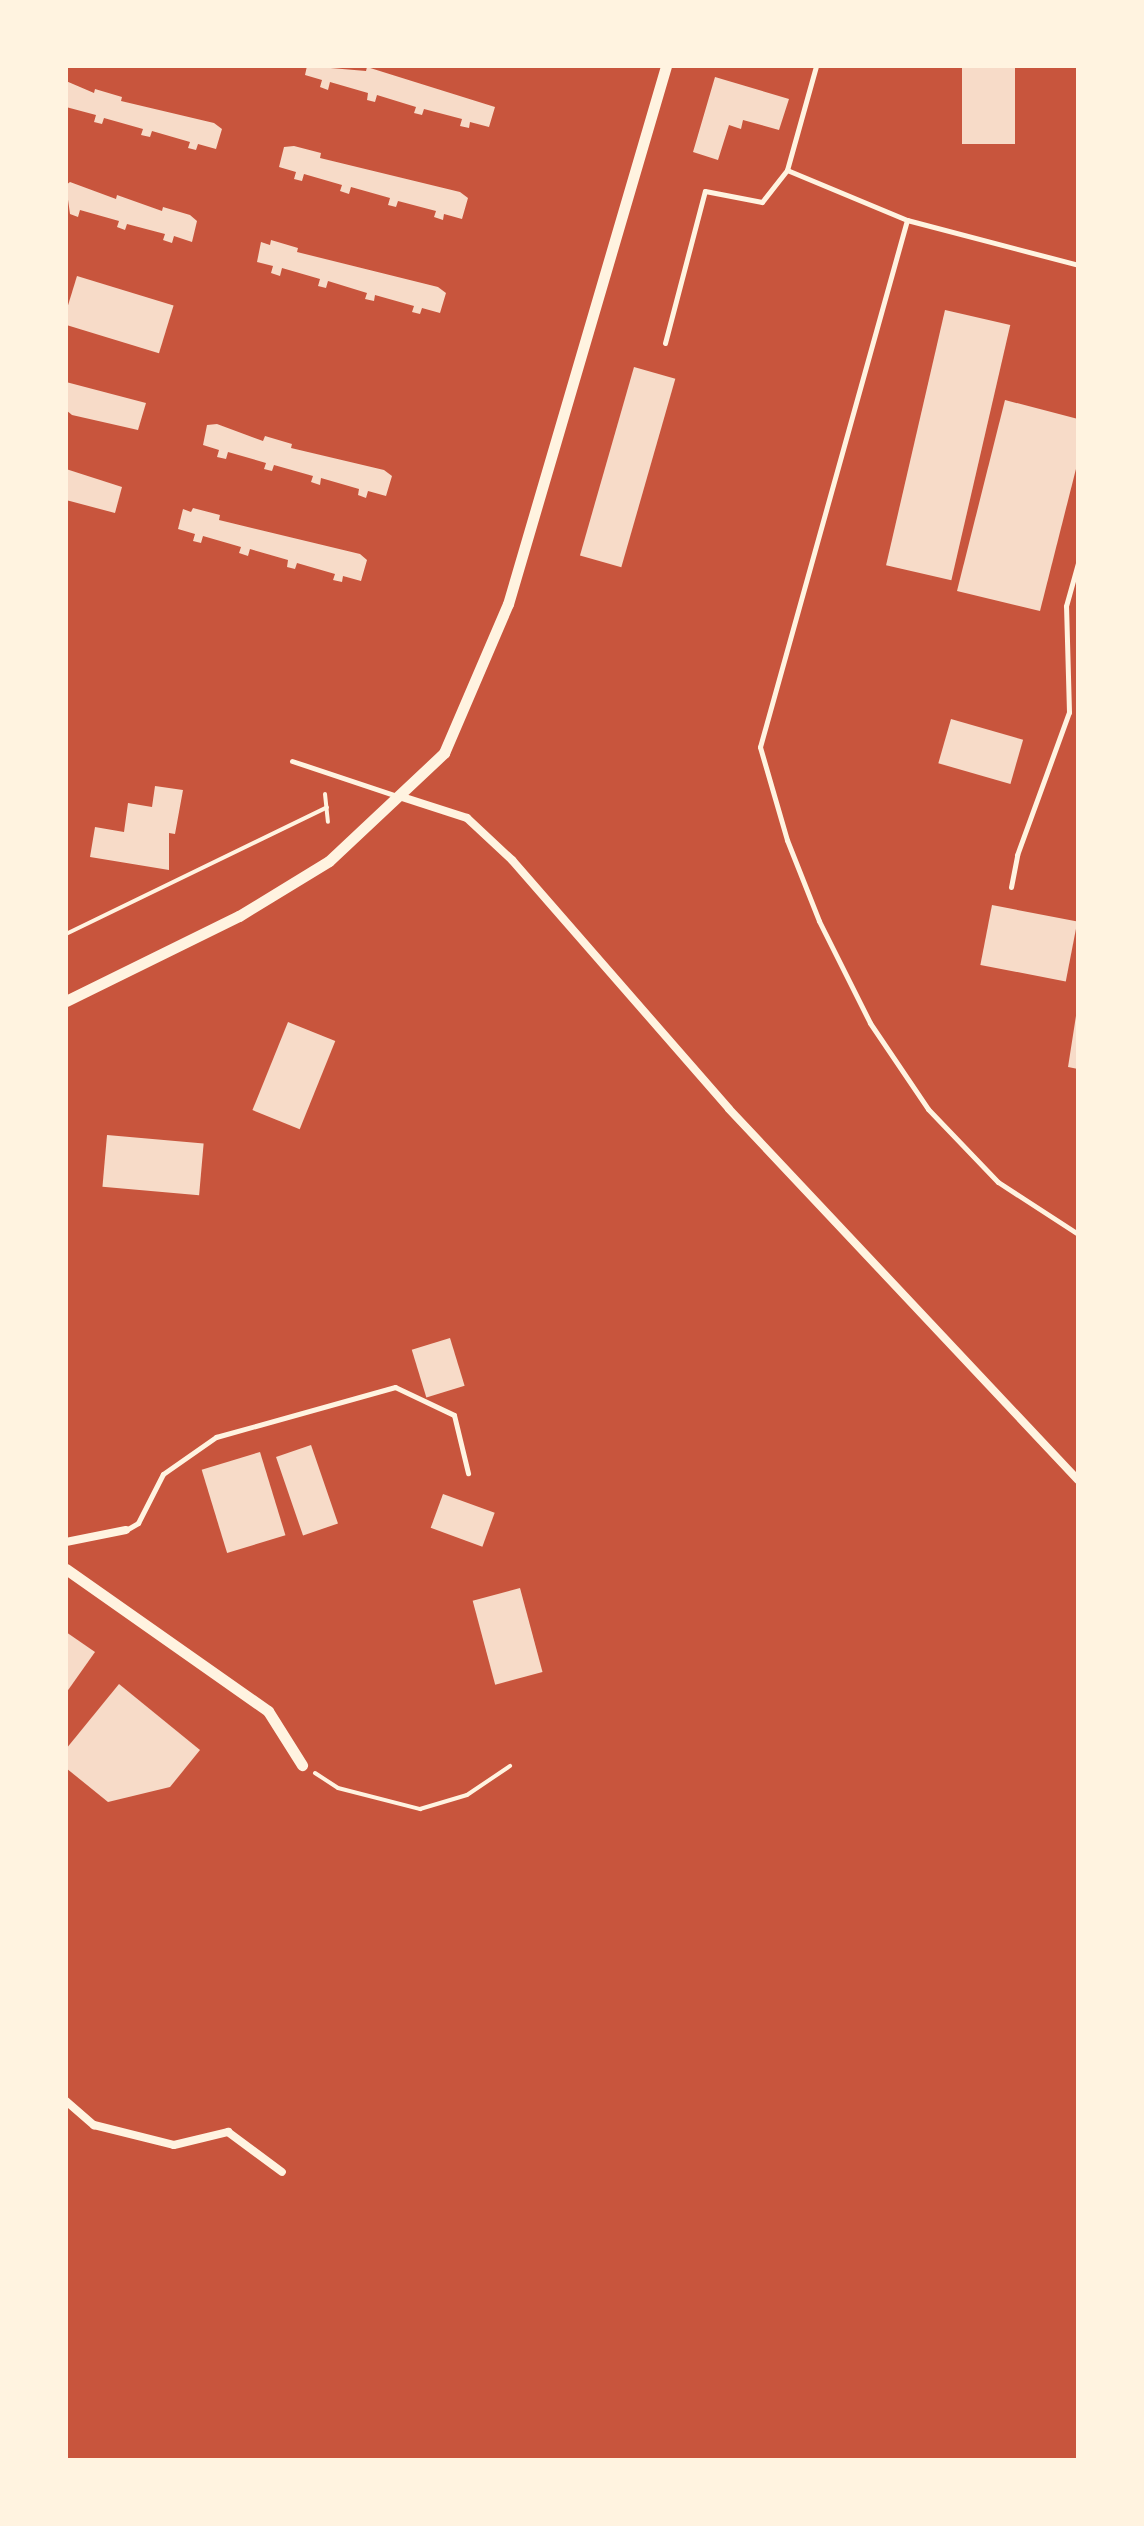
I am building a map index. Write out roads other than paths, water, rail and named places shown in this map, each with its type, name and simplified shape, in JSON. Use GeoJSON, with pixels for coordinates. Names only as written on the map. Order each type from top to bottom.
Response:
{"type":"FeatureCollection","features":[{"type":"Feature","properties":{"kind":"street"},"geometry":{"type":"LineString","coordinates":[[66,1001],[239,916],[329,861],[402,797],[446,750],[508,604],[666,66]]}},
{"type":"Feature","properties":{"kind":"street"},"geometry":{"type":"LineString","coordinates":[[402,797],[467,818],[512,860],[729,1109],[1078,1480]]}},
{"type":"Feature","properties":{"kind":"street"},"geometry":{"type":"LineString","coordinates":[[66,1542],[126,1530]]}},
{"type":"Feature","properties":{"kind":"street"},"geometry":{"type":"LineString","coordinates":[[66,1569],[268,1711],[302,1765]]}},
{"type":"Feature","properties":{"kind":"street"},"geometry":{"type":"LineString","coordinates":[[66,2101],[94,2125],[174,2145],[228,2132],[282,2172]]}},
{"type":"Feature","properties":{"kind":"lane"},"geometry":{"type":"LineString","coordinates":[[665,343],[705,191],[762,202],[787,170],[816,66]]}},
{"type":"Feature","properties":{"kind":"lane"},"geometry":{"type":"LineString","coordinates":[[787,170],[907,220],[1078,265]]}},
{"type":"Feature","properties":{"kind":"lane"},"geometry":{"type":"LineString","coordinates":[[907,220],[760,747],[787,840],[870,1023],[928,1109],[998,1182],[1078,1234]]}},
{"type":"Feature","properties":{"kind":"lane"},"geometry":{"type":"LineString","coordinates":[[1011,887],[1017,855],[1069,712],[1066,606],[1078,563]]}},
{"type":"Feature","properties":{"kind":"lane"},"geometry":{"type":"LineString","coordinates":[[292,761],[402,797]]}},
{"type":"Feature","properties":{"kind":"lane"},"geometry":{"type":"LineString","coordinates":[[126,1530],[138,1523],[163,1474],[216,1437],[395,1387],[454,1415],[468,1473]]}}]}
